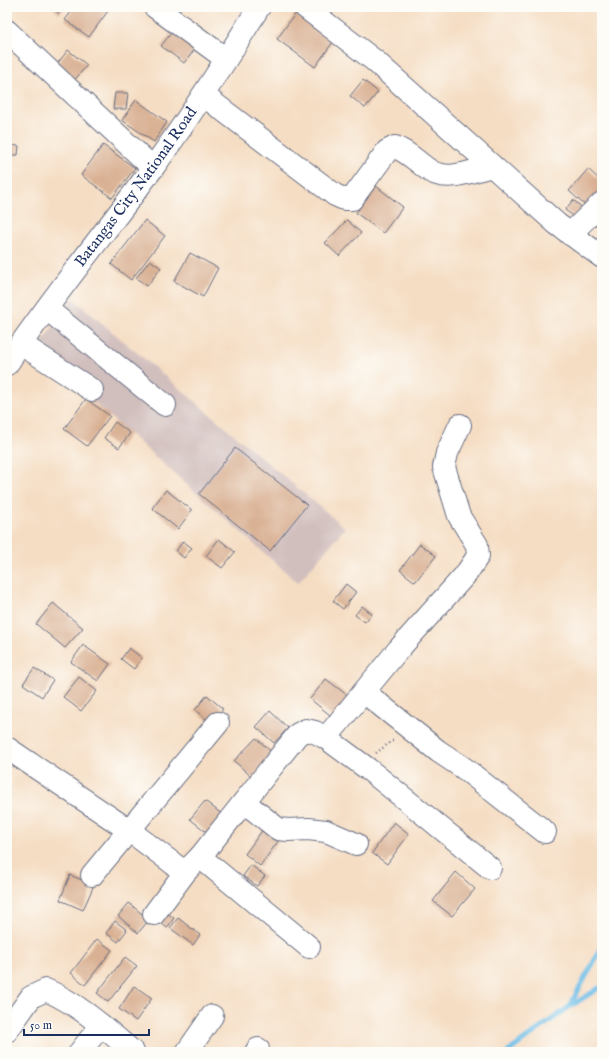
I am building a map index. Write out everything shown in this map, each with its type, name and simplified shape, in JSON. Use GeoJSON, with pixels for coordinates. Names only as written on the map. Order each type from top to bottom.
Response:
{"type":"FeatureCollection","features":[{"type":"Feature","properties":{"kind":"street"},"geometry":{"type":"LineString","coordinates":[[155,7],[226,59]]}},
{"type":"Feature","properties":{"kind":"street","name":"Batangas City National Road"},"geometry":{"type":"LineString","coordinates":[[7,364],[153,168],[203,95],[259,7]]}},
{"type":"Feature","properties":{"kind":"street"},"geometry":{"type":"LineString","coordinates":[[305,7],[375,61],[557,224],[602,257]]}},
{"type":"Feature","properties":{"kind":"street"},"geometry":{"type":"LineString","coordinates":[[7,31],[153,168]]}},
{"type":"Feature","properties":{"kind":"street"},"geometry":{"type":"LineString","coordinates":[[203,95],[335,196],[344,199],[352,199],[387,151],[395,147],[405,151],[428,170],[439,176],[452,176],[492,166]]}},
{"type":"Feature","properties":{"kind":"street"},"geometry":{"type":"LineString","coordinates":[[570,234],[602,203]]}},
{"type":"Feature","properties":{"kind":"street"},"geometry":{"type":"LineString","coordinates":[[47,309],[165,405]]}},
{"type":"Feature","properties":{"kind":"street"},"geometry":{"type":"LineString","coordinates":[[21,344],[92,390]]}},
{"type":"Feature","properties":{"kind":"street"},"geometry":{"type":"LineString","coordinates":[[326,738],[424,620],[466,574],[478,556],[477,545],[458,516],[444,466],[447,453],[460,425]]}},
{"type":"Feature","properties":{"kind":"street"},"geometry":{"type":"LineString","coordinates":[[364,692],[438,751],[465,769],[545,832]]}},
{"type":"Feature","properties":{"kind":"street"},"geometry":{"type":"LineString","coordinates":[[92,875],[218,723]]}},
{"type":"Feature","properties":{"kind":"street"},"geometry":{"type":"LineString","coordinates":[[154,914],[298,734],[306,730],[315,732],[326,738],[368,769],[490,868]]}},
{"type":"Feature","properties":{"kind":"street"},"geometry":{"type":"LineString","coordinates":[[7,748],[130,831],[179,868],[193,864]]}},
{"type":"Feature","properties":{"kind":"street"},"geometry":{"type":"LineString","coordinates":[[244,802],[278,829],[288,830],[308,828],[326,831],[356,844]]}},
{"type":"Feature","properties":{"kind":"street"},"geometry":{"type":"LineString","coordinates":[[193,864],[309,947]]}},
{"type":"Feature","properties":{"kind":"street"},"geometry":{"type":"LineString","coordinates":[[7,1031],[31,997],[46,990],[60,996],[101,1025],[133,1052]]}},
{"type":"Feature","properties":{"kind":"street"},"geometry":{"type":"LineString","coordinates":[[187,1052],[212,1016]]}},
{"type":"Feature","properties":{"kind":"street"},"geometry":{"type":"LineString","coordinates":[[80,1052],[101,1025]]}},
{"type":"Feature","properties":{"kind":"path"},"geometry":{"type":"LineString","coordinates":[[368,769],[377,751],[392,741],[400,742]]}},
{"type":"Feature","properties":{"kind":"shaded area"},"geometry":{"type":"Polygon","coordinates":[[[72,298],[345,528],[298,583],[36,351],[72,298]]]}},
{"type":"Feature","properties":{"kind":"building"},"geometry":{"type":"Polygon","coordinates":[[[52,7],[65,7],[59,14],[52,7]]]}},
{"type":"Feature","properties":{"kind":"building"},"geometry":{"type":"Polygon","coordinates":[[[75,7],[103,7],[108,11],[89,37],[65,20],[75,7]]]}},
{"type":"Feature","properties":{"kind":"building"},"geometry":{"type":"Polygon","coordinates":[[[295,14],[333,42],[315,67],[277,39],[295,14]]]}},
{"type":"Feature","properties":{"kind":"building"},"geometry":{"type":"Polygon","coordinates":[[[172,32],[195,49],[184,63],[161,46],[172,32]]]}},
{"type":"Feature","properties":{"kind":"building"},"geometry":{"type":"Polygon","coordinates":[[[68,50],[87,65],[73,82],[54,68],[68,50]]]}},
{"type":"Feature","properties":{"kind":"building"},"geometry":{"type":"Polygon","coordinates":[[[363,80],[378,92],[365,108],[350,96],[363,80]]]}},
{"type":"Feature","properties":{"kind":"building"},"geometry":{"type":"Polygon","coordinates":[[[115,93],[128,93],[126,109],[113,109],[115,93]]]}},
{"type":"Feature","properties":{"kind":"building"},"geometry":{"type":"Polygon","coordinates":[[[136,100],[167,122],[154,142],[122,120],[136,100]]]}},
{"type":"Feature","properties":{"kind":"building"},"geometry":{"type":"Polygon","coordinates":[[[7,145],[19,146],[18,155],[7,155],[7,145]]]}},
{"type":"Feature","properties":{"kind":"building"},"geometry":{"type":"Polygon","coordinates":[[[103,145],[135,168],[112,198],[81,175],[103,145]]]}},
{"type":"Feature","properties":{"kind":"building"},"geometry":{"type":"Polygon","coordinates":[[[588,169],[602,182],[602,195],[589,209],[569,191],[588,169]]]}},
{"type":"Feature","properties":{"kind":"building"},"geometry":{"type":"Polygon","coordinates":[[[376,186],[403,207],[383,233],[356,213],[376,186]]]}},
{"type":"Feature","properties":{"kind":"building"},"geometry":{"type":"Polygon","coordinates":[[[573,200],[584,209],[576,218],[565,210],[573,200]]]}},
{"type":"Feature","properties":{"kind":"building"},"geometry":{"type":"Polygon","coordinates":[[[145,220],[165,236],[131,280],[111,264],[145,220]]]}},
{"type":"Feature","properties":{"kind":"building"},"geometry":{"type":"Polygon","coordinates":[[[347,220],[361,233],[339,256],[325,243],[347,220]]]}},
{"type":"Feature","properties":{"kind":"building"},"geometry":{"type":"Polygon","coordinates":[[[190,253],[218,268],[203,297],[174,281],[190,253]]]}},
{"type":"Feature","properties":{"kind":"building"},"geometry":{"type":"Polygon","coordinates":[[[150,260],[161,268],[147,286],[136,278],[150,260]]]}},
{"type":"Feature","properties":{"kind":"building"},"geometry":{"type":"Polygon","coordinates":[[[86,399],[110,416],[87,446],[64,429],[86,399]]]}},
{"type":"Feature","properties":{"kind":"building"},"geometry":{"type":"Polygon","coordinates":[[[115,422],[130,433],[119,448],[104,438],[115,422]]]}},
{"type":"Feature","properties":{"kind":"building"},"geometry":{"type":"Polygon","coordinates":[[[235,448],[307,505],[270,551],[199,494],[235,448]]]}},
{"type":"Feature","properties":{"kind":"building"},"geometry":{"type":"Polygon","coordinates":[[[166,490],[192,510],[178,529],[152,508],[166,490]]]}},
{"type":"Feature","properties":{"kind":"building"},"geometry":{"type":"Polygon","coordinates":[[[219,539],[235,552],[222,568],[206,556],[219,539]]]}},
{"type":"Feature","properties":{"kind":"building"},"geometry":{"type":"Polygon","coordinates":[[[183,541],[192,548],[184,558],[176,551],[183,541]]]}},
{"type":"Feature","properties":{"kind":"building"},"geometry":{"type":"Polygon","coordinates":[[[420,544],[436,556],[415,582],[400,570],[420,544]]]}},
{"type":"Feature","properties":{"kind":"building"},"geometry":{"type":"Polygon","coordinates":[[[346,584],[356,592],[343,609],[333,601],[346,584]]]}},
{"type":"Feature","properties":{"kind":"building"},"geometry":{"type":"Polygon","coordinates":[[[53,603],[83,628],[65,648],[36,624],[53,603]]]}},
{"type":"Feature","properties":{"kind":"building"},"geometry":{"type":"Polygon","coordinates":[[[362,606],[372,614],[365,622],[355,615],[362,606]]]}},
{"type":"Feature","properties":{"kind":"building"},"geometry":{"type":"Polygon","coordinates":[[[83,645],[110,664],[98,681],[71,662],[83,645]]]}},
{"type":"Feature","properties":{"kind":"building"},"geometry":{"type":"Polygon","coordinates":[[[129,648],[142,658],[134,669],[121,659],[129,648]]]}},
{"type":"Feature","properties":{"kind":"building"},"geometry":{"type":"Polygon","coordinates":[[[34,668],[53,680],[42,697],[23,684],[34,668]]]}},
{"type":"Feature","properties":{"kind":"building"},"geometry":{"type":"Polygon","coordinates":[[[79,677],[97,691],[81,711],[63,697],[79,677]]]}},
{"type":"Feature","properties":{"kind":"building"},"geometry":{"type":"Polygon","coordinates":[[[326,679],[351,698],[335,719],[310,699],[326,679]]]}},
{"type":"Feature","properties":{"kind":"building"},"geometry":{"type":"Polygon","coordinates":[[[207,695],[223,709],[211,723],[195,710],[207,695]]]}},
{"type":"Feature","properties":{"kind":"building"},"geometry":{"type":"Polygon","coordinates":[[[270,711],[288,728],[274,743],[256,727],[270,711]]]}},
{"type":"Feature","properties":{"kind":"building"},"geometry":{"type":"Polygon","coordinates":[[[256,738],[274,754],[253,778],[234,761],[256,738]]]}},
{"type":"Feature","properties":{"kind":"building"},"geometry":{"type":"Polygon","coordinates":[[[205,801],[223,815],[209,834],[190,819],[205,801]]]}},
{"type":"Feature","properties":{"kind":"building"},"geometry":{"type":"Polygon","coordinates":[[[394,822],[409,834],[387,864],[372,853],[394,822]]]}},
{"type":"Feature","properties":{"kind":"building"},"geometry":{"type":"Polygon","coordinates":[[[264,828],[279,840],[260,866],[245,854],[264,828]]]}},
{"type":"Feature","properties":{"kind":"building"},"geometry":{"type":"Polygon","coordinates":[[[251,865],[265,876],[257,886],[243,876],[251,865]]]}},
{"type":"Feature","properties":{"kind":"building"},"geometry":{"type":"Polygon","coordinates":[[[456,872],[475,889],[452,916],[433,901],[456,872]]]}},
{"type":"Feature","properties":{"kind":"building"},"geometry":{"type":"Polygon","coordinates":[[[70,875],[94,885],[83,910],[60,900],[70,875]]]}},
{"type":"Feature","properties":{"kind":"building"},"geometry":{"type":"Polygon","coordinates":[[[129,903],[149,920],[138,933],[118,916],[129,903]]]}},
{"type":"Feature","properties":{"kind":"building"},"geometry":{"type":"Polygon","coordinates":[[[167,913],[174,918],[167,928],[160,922],[167,913]]]}},
{"type":"Feature","properties":{"kind":"building"},"geometry":{"type":"Polygon","coordinates":[[[178,918],[200,935],[193,945],[170,928],[178,918]]]}},
{"type":"Feature","properties":{"kind":"building"},"geometry":{"type":"Polygon","coordinates":[[[115,921],[127,930],[118,942],[106,933],[115,921]]]}},
{"type":"Feature","properties":{"kind":"building"},"geometry":{"type":"Polygon","coordinates":[[[97,939],[112,950],[85,985],[71,973],[97,939]]]}},
{"type":"Feature","properties":{"kind":"building"},"geometry":{"type":"Polygon","coordinates":[[[125,957],[137,966],[108,1002],[97,993],[125,957]]]}},
{"type":"Feature","properties":{"kind":"building"},"geometry":{"type":"Polygon","coordinates":[[[134,986],[152,998],[136,1021],[119,1009],[134,986]]]}},
{"type":"Feature","properties":{"kind":"waterway"},"geometry":{"type":"LineString","coordinates":[[508,1052],[569,1007],[602,947]]}},
{"type":"Feature","properties":{"kind":"waterway"},"geometry":{"type":"LineString","coordinates":[[571,1006],[602,986]]}}]}
